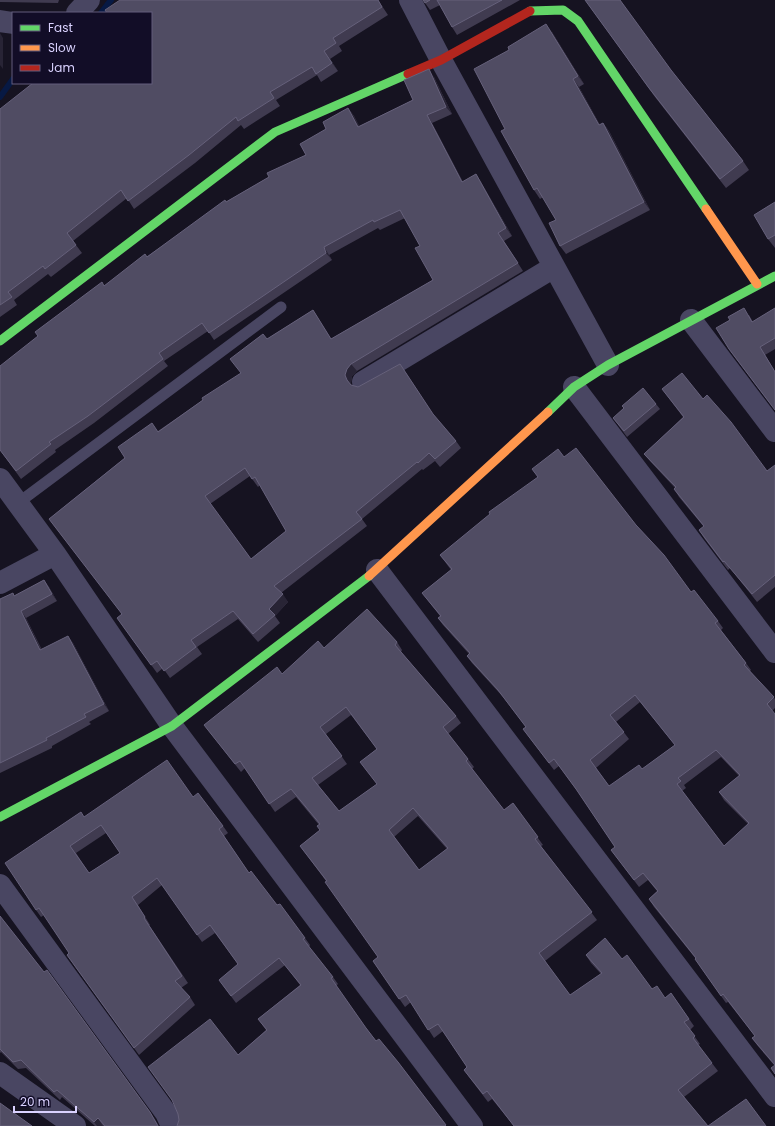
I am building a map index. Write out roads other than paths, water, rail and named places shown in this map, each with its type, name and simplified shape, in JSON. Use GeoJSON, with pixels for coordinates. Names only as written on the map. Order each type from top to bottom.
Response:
{"type":"FeatureCollection","features":[{"type":"Feature","properties":{"kind":"street"},"geometry":{"type":"LineString","coordinates":[[78,12],[89,0]]}},
{"type":"Feature","properties":{"kind":"street"},"geometry":{"type":"LineString","coordinates":[[410,0],[441,60],[608,365]]}},
{"type":"Feature","properties":{"kind":"street"},"geometry":{"type":"LineString","coordinates":[[0,341],[275,132],[441,60],[532,10],[563,10],[578,21],[757,284]]}},
{"type":"Feature","properties":{"kind":"street"},"geometry":{"type":"LineString","coordinates":[[0,21],[12,23]]}},
{"type":"Feature","properties":{"kind":"street"},"geometry":{"type":"LineString","coordinates":[[363,382],[554,267]]}},
{"type":"Feature","properties":{"kind":"street"},"geometry":{"type":"LineString","coordinates":[[0,817],[172,726],[377,570],[574,387],[608,365],[757,284],[775,276]]}},
{"type":"Feature","properties":{"kind":"street"},"geometry":{"type":"LineString","coordinates":[[691,320],[775,431]]}},
{"type":"Feature","properties":{"kind":"street"},"geometry":{"type":"LineString","coordinates":[[574,387],[775,652]]}},
{"type":"Feature","properties":{"kind":"street"},"geometry":{"type":"LineString","coordinates":[[0,480],[55,554],[172,726],[472,1126]]}},
{"type":"Feature","properties":{"kind":"street"},"geometry":{"type":"LineString","coordinates":[[0,584],[55,554]]}},
{"type":"Feature","properties":{"kind":"street"},"geometry":{"type":"LineString","coordinates":[[377,570],[775,1096]]}},
{"type":"Feature","properties":{"kind":"street"},"geometry":{"type":"LineString","coordinates":[[0,885],[166,1113],[172,1126]]}},
{"type":"Feature","properties":{"kind":"street"},"geometry":{"type":"LineString","coordinates":[[0,1073],[75,1126]]}},
{"type":"Feature","properties":{"kind":"lane"},"geometry":{"type":"LineString","coordinates":[[18,503],[281,307]]}},
{"type":"Feature","properties":{"kind":"waterway"},"geometry":{"type":"LineString","coordinates":[[102,12],[111,0]]}},
{"type":"Feature","properties":{"kind":"waterway"},"geometry":{"type":"LineString","coordinates":[[0,97],[12,80]]}}]}
